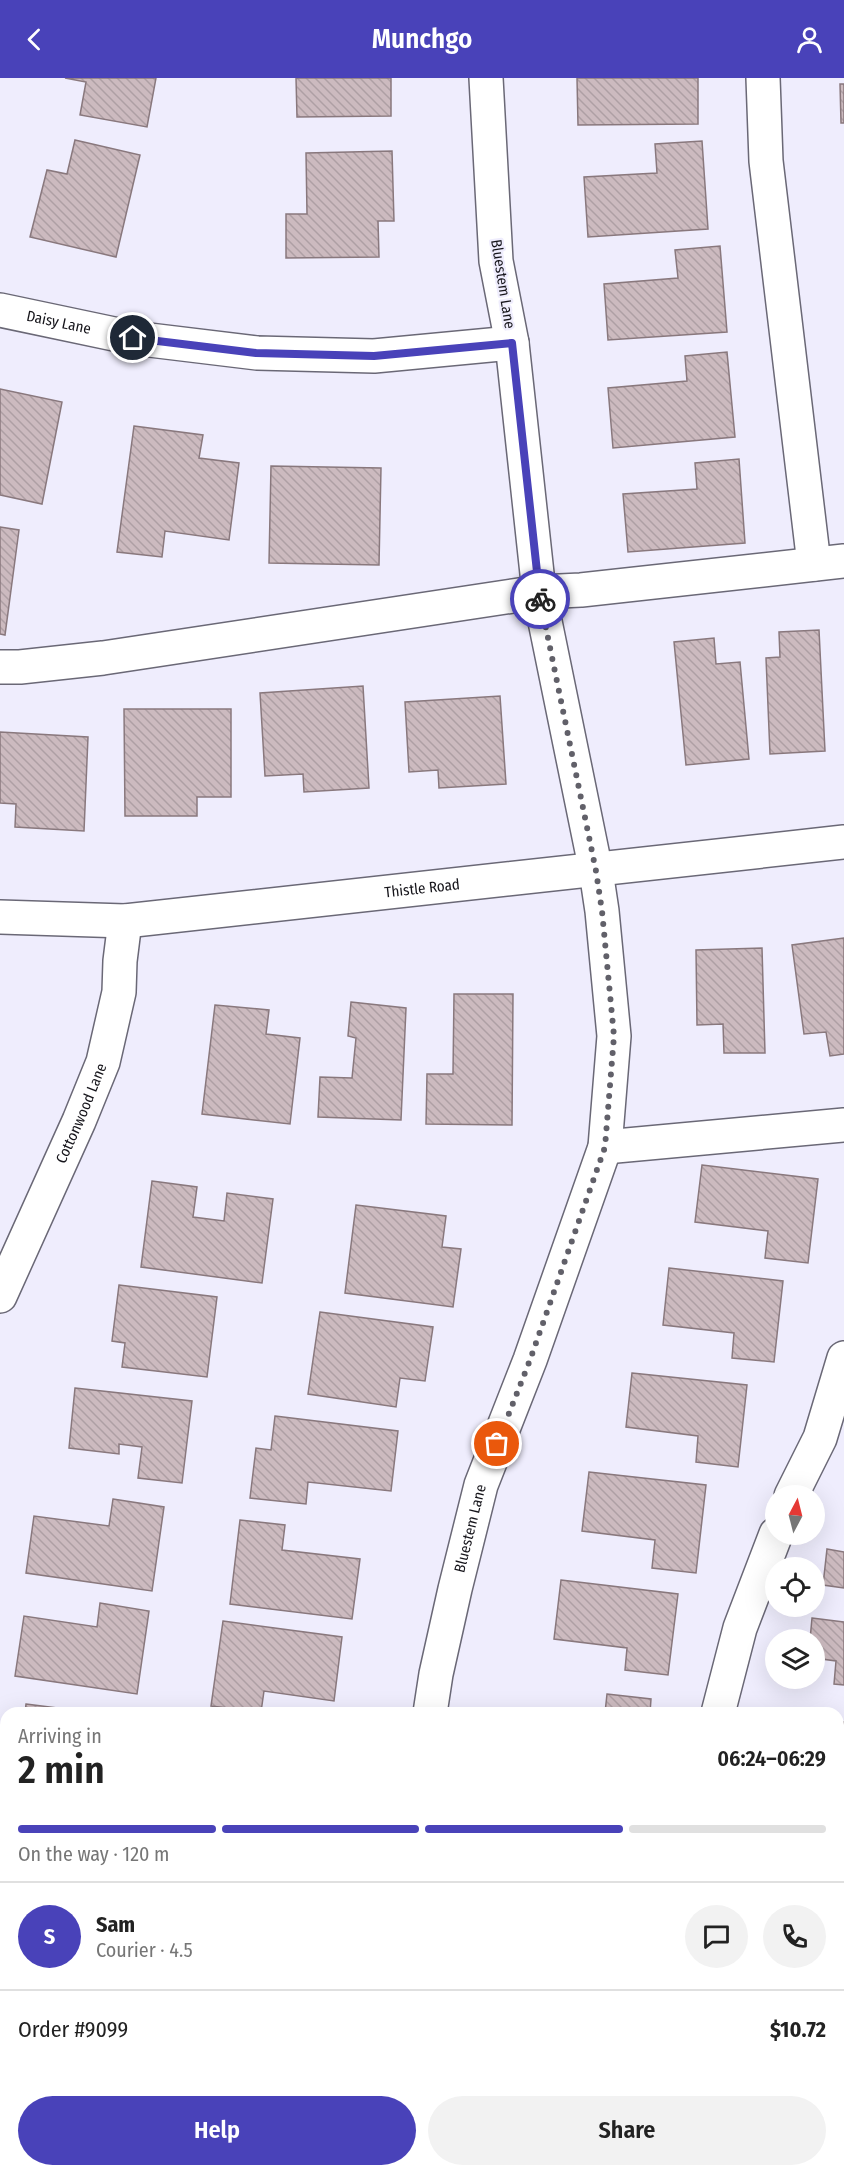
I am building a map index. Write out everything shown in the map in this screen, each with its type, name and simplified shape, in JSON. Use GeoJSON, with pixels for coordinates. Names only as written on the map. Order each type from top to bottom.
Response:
{"type":"FeatureCollection","features":[{"type":"Feature","properties":{"kind":"street","name":"Bluestem Lane"},"geometry":{"type":"LineString","coordinates":[[431,1707],[450,1610],[481,1485],[530,1360],[605,1147],[614,1036],[596,871],[539,592],[512,343],[496,261],[486,78]]}},
{"type":"Feature","properties":{"kind":"street"},"geometry":{"type":"LineString","coordinates":[[0,667],[20,668],[104,658],[539,592],[581,590],[829,562],[766,161],[763,78]]}},
{"type":"Feature","properties":{"kind":"street","name":"Daisy Lane"},"geometry":{"type":"LineString","coordinates":[[0,310],[133,338],[256,353],[374,356],[512,343]]}},
{"type":"Feature","properties":{"kind":"street","name":"Thistle Road"},"geometry":{"type":"LineString","coordinates":[[0,917],[125,921],[844,842]]}},
{"type":"Feature","properties":{"kind":"street","name":"Cottonwood Lane"},"geometry":{"type":"LineString","coordinates":[[0,1296],[103,1062],[119,992],[125,921]]}},
{"type":"Feature","properties":{"kind":"street"},"geometry":{"type":"LineString","coordinates":[[605,1147],[844,1125]]}},
{"type":"Feature","properties":{"kind":"street"},"geometry":{"type":"LineString","coordinates":[[796,1485],[820,1438],[844,1358]]}},
{"type":"Feature","properties":{"kind":"street"},"geometry":{"type":"LineString","coordinates":[[720,1707],[740,1629],[772,1545]]}},
{"type":"Feature","properties":{"kind":"building"},"geometry":{"type":"Polygon","coordinates":[[[65,78],[156,78],[147,127],[80,115],[86,82],[65,78]]]}},
{"type":"Feature","properties":{"kind":"building"},"geometry":{"type":"Polygon","coordinates":[[[296,78],[391,78],[391,116],[297,117],[296,78]]]}},
{"type":"Feature","properties":{"kind":"building"},"geometry":{"type":"Polygon","coordinates":[[[577,78],[698,78],[698,124],[578,125],[577,78]]]}},
{"type":"Feature","properties":{"kind":"building"},"geometry":{"type":"Polygon","coordinates":[[[840,84],[844,84],[844,123],[841,123],[840,84]]]}},
{"type":"Feature","properties":{"kind":"building"},"geometry":{"type":"Polygon","coordinates":[[[75,140],[140,155],[116,257],[30,237],[47,170],[67,174],[75,140]]]}},
{"type":"Feature","properties":{"kind":"building"},"geometry":{"type":"Polygon","coordinates":[[[702,141],[708,229],[588,237],[584,177],[657,173],[655,144],[702,141]]]}},
{"type":"Feature","properties":{"kind":"building"},"geometry":{"type":"Polygon","coordinates":[[[392,151],[394,221],[378,221],[379,257],[286,258],[286,214],[307,214],[306,153],[392,151]]]}},
{"type":"Feature","properties":{"kind":"building"},"geometry":{"type":"Polygon","coordinates":[[[720,246],[727,332],[608,340],[604,284],[678,278],[675,250],[720,246]]]}},
{"type":"Feature","properties":{"kind":"building"},"geometry":{"type":"Polygon","coordinates":[[[727,352],[735,437],[613,448],[608,388],[687,381],[685,356],[727,352]]]}},
{"type":"Feature","properties":{"kind":"building"},"geometry":{"type":"Polygon","coordinates":[[[0,389],[62,402],[42,504],[0,495],[0,389]]]}},
{"type":"Feature","properties":{"kind":"building"},"geometry":{"type":"Polygon","coordinates":[[[134,426],[203,435],[199,458],[239,463],[229,540],[165,531],[162,557],[117,552],[134,426]]]}},
{"type":"Feature","properties":{"kind":"building"},"geometry":{"type":"Polygon","coordinates":[[[739,459],[745,543],[628,552],[623,494],[697,489],[695,463],[739,459]]]}},
{"type":"Feature","properties":{"kind":"building"},"geometry":{"type":"Polygon","coordinates":[[[271,466],[381,468],[379,565],[269,563],[271,466]]]}},
{"type":"Feature","properties":{"kind":"building"},"geometry":{"type":"Polygon","coordinates":[[[0,527],[19,530],[5,635],[0,634],[0,527]]]}},
{"type":"Feature","properties":{"kind":"building"},"geometry":{"type":"Polygon","coordinates":[[[819,630],[825,751],[770,754],[766,658],[780,657],[779,632],[819,630]]]}},
{"type":"Feature","properties":{"kind":"building"},"geometry":{"type":"Polygon","coordinates":[[[714,638],[716,664],[740,662],[749,759],[686,765],[674,642],[714,638]]]}},
{"type":"Feature","properties":{"kind":"building"},"geometry":{"type":"Polygon","coordinates":[[[363,686],[369,788],[304,792],[303,774],[265,776],[260,693],[363,686]]]}},
{"type":"Feature","properties":{"kind":"building"},"geometry":{"type":"Polygon","coordinates":[[[500,696],[506,784],[439,788],[438,770],[409,772],[405,702],[500,696]]]}},
{"type":"Feature","properties":{"kind":"building"},"geometry":{"type":"Polygon","coordinates":[[[124,709],[231,709],[231,797],[197,797],[197,816],[125,816],[124,709]]]}},
{"type":"Feature","properties":{"kind":"building"},"geometry":{"type":"Polygon","coordinates":[[[0,732],[88,737],[84,831],[15,827],[16,804],[0,803],[0,732]]]}},
{"type":"Feature","properties":{"kind":"building"},"geometry":{"type":"Polygon","coordinates":[[[844,938],[844,1054],[830,1056],[826,1032],[804,1034],[792,945],[844,938]]]}},
{"type":"Feature","properties":{"kind":"building"},"geometry":{"type":"Polygon","coordinates":[[[762,948],[765,1053],[724,1053],[723,1024],[697,1025],[696,950],[762,948]]]}},
{"type":"Feature","properties":{"kind":"building"},"geometry":{"type":"Polygon","coordinates":[[[454,994],[513,994],[512,1125],[426,1124],[427,1074],[453,1074],[454,994]]]}},
{"type":"Feature","properties":{"kind":"building"},"geometry":{"type":"Polygon","coordinates":[[[351,1002],[406,1008],[401,1120],[318,1117],[320,1077],[352,1078],[356,1038],[348,1036],[351,1002]]]}},
{"type":"Feature","properties":{"kind":"building"},"geometry":{"type":"Polygon","coordinates":[[[215,1005],[269,1010],[266,1034],[300,1038],[290,1124],[202,1114],[215,1005]]]}},
{"type":"Feature","properties":{"kind":"building"},"geometry":{"type":"Polygon","coordinates":[[[702,1165],[818,1179],[808,1263],[765,1258],[768,1231],[695,1222],[702,1165]]]}},
{"type":"Feature","properties":{"kind":"building"},"geometry":{"type":"Polygon","coordinates":[[[152,1181],[197,1187],[193,1217],[224,1221],[227,1193],[273,1199],[262,1283],[141,1267],[152,1181]]]}},
{"type":"Feature","properties":{"kind":"building"},"geometry":{"type":"Polygon","coordinates":[[[356,1205],[446,1216],[442,1247],[461,1249],[453,1307],[345,1293],[356,1205]]]}},
{"type":"Feature","properties":{"kind":"building"},"geometry":{"type":"Polygon","coordinates":[[[669,1268],[783,1281],[774,1362],[732,1358],[734,1333],[663,1325],[669,1268]]]}},
{"type":"Feature","properties":{"kind":"building"},"geometry":{"type":"Polygon","coordinates":[[[119,1285],[217,1297],[207,1377],[122,1367],[125,1343],[112,1341],[119,1285]]]}},
{"type":"Feature","properties":{"kind":"building"},"geometry":{"type":"Polygon","coordinates":[[[320,1312],[433,1327],[425,1381],[400,1378],[396,1407],[308,1394],[320,1312]]]}},
{"type":"Feature","properties":{"kind":"building"},"geometry":{"type":"Polygon","coordinates":[[[632,1373],[747,1385],[738,1467],[696,1462],[698,1436],[626,1427],[632,1373]]]}},
{"type":"Feature","properties":{"kind":"building"},"geometry":{"type":"Polygon","coordinates":[[[75,1388],[192,1401],[182,1483],[138,1478],[142,1447],[119,1444],[119,1454],[69,1448],[75,1388]]]}},
{"type":"Feature","properties":{"kind":"building"},"geometry":{"type":"Polygon","coordinates":[[[275,1416],[398,1431],[391,1491],[308,1482],[306,1504],[250,1498],[256,1448],[271,1450],[275,1416]]]}},
{"type":"Feature","properties":{"kind":"building"},"geometry":{"type":"Polygon","coordinates":[[[589,1472],[706,1485],[696,1573],[652,1568],[655,1540],[582,1531],[589,1472]]]}},
{"type":"Feature","properties":{"kind":"building"},"geometry":{"type":"Polygon","coordinates":[[[113,1499],[164,1507],[152,1591],[26,1573],[34,1516],[109,1526],[113,1499]]]}},
{"type":"Feature","properties":{"kind":"building"},"geometry":{"type":"Polygon","coordinates":[[[240,1520],[285,1525],[282,1550],[360,1559],[352,1619],[230,1604],[240,1520]]]}},
{"type":"Feature","properties":{"kind":"building"},"geometry":{"type":"Polygon","coordinates":[[[827,1549],[844,1552],[844,1588],[825,1585],[827,1549]]]}},
{"type":"Feature","properties":{"kind":"building"},"geometry":{"type":"Polygon","coordinates":[[[561,1580],[678,1594],[668,1675],[625,1670],[627,1648],[554,1639],[561,1580]]]}},
{"type":"Feature","properties":{"kind":"building"},"geometry":{"type":"Polygon","coordinates":[[[100,1603],[149,1611],[137,1694],[15,1676],[24,1616],[97,1627],[100,1603]]]}},
{"type":"Feature","properties":{"kind":"building"},"geometry":{"type":"Polygon","coordinates":[[[812,1618],[844,1622],[844,1685],[834,1684],[836,1661],[825,1660],[825,1629],[811,1629],[812,1618]]]}},
{"type":"Feature","properties":{"kind":"building"},"geometry":{"type":"Polygon","coordinates":[[[223,1621],[342,1637],[334,1701],[264,1691],[262,1707],[211,1706],[223,1621]]]}},
{"type":"Feature","properties":{"kind":"building"},"geometry":{"type":"Polygon","coordinates":[[[607,1694],[651,1699],[650,1707],[606,1707],[607,1694]]]}},
{"type":"Feature","properties":{"kind":"building"},"geometry":{"type":"Polygon","coordinates":[[[26,1704],[50,1707],[26,1707],[26,1704]]]}},
{"type":"Feature","properties":{"kind":"way so far"},"geometry":{"type":"LineString","coordinates":[[497,1444],[530,1360],[605,1147],[614,1036],[596,871],[540,599]]}},
{"type":"Feature","properties":{"kind":"route"},"geometry":{"type":"LineString","coordinates":[[133,338],[256,353],[374,356],[512,343],[540,599]]}}]}
